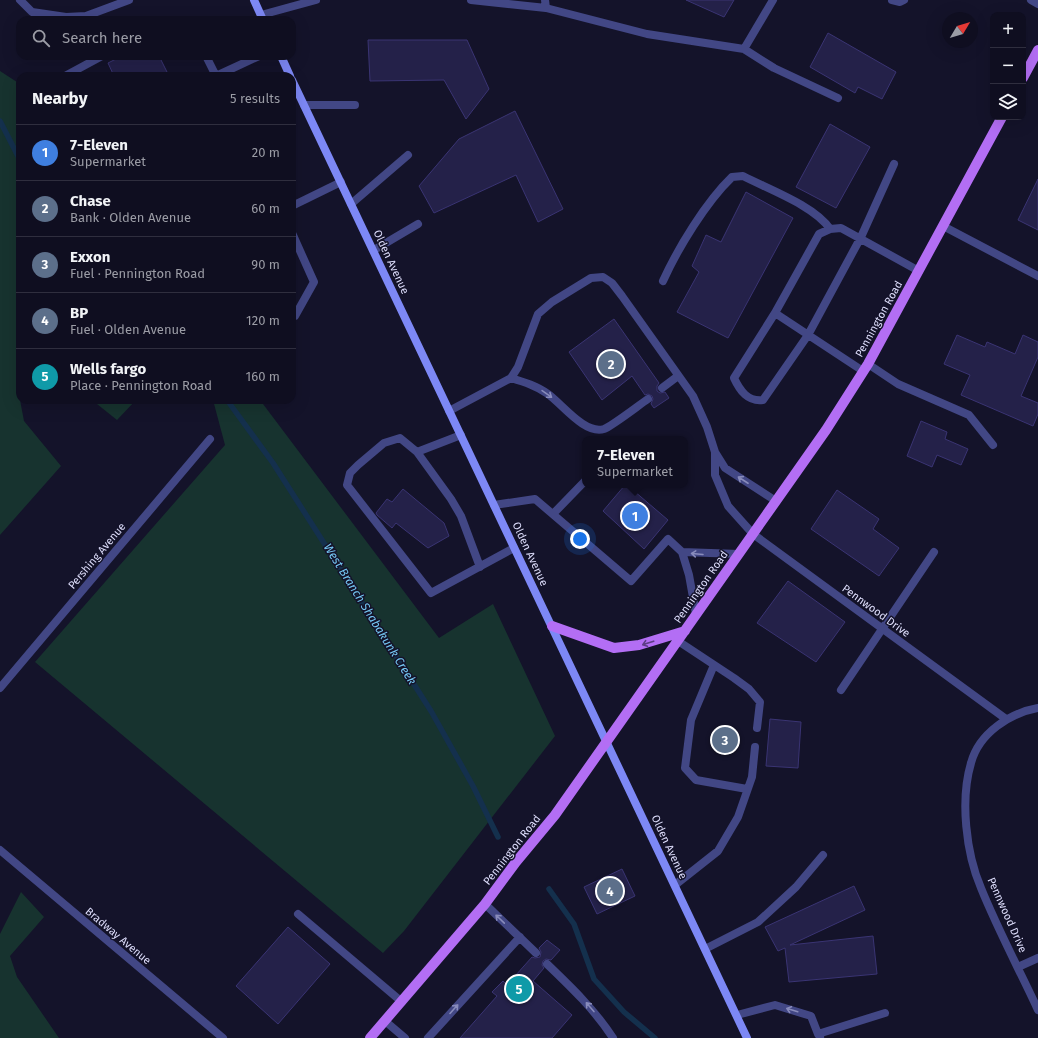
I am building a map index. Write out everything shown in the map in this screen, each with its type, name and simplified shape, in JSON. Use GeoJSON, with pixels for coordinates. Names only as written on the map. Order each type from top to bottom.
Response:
{"type":"FeatureCollection","features":[{"type":"Feature","properties":{"kind":"main road"},"geometry":{"type":"LineString","coordinates":[[254,0],[261,16]]}},
{"type":"Feature","properties":{"kind":"main road"},"geometry":{"type":"LineString","coordinates":[[1026,72],[1038,50]]}},
{"type":"Feature","properties":{"kind":"main road"},"geometry":{"type":"LineString","coordinates":[[282,60],[288,72]]}},
{"type":"Feature","properties":{"kind":"main road","name":"Olden Avenue"},"geometry":{"type":"LineString","coordinates":[[296,88],[747,1038]]}},
{"type":"Feature","properties":{"kind":"main road","name":"Pennington Road"},"geometry":{"type":"LineString","coordinates":[[370,1038],[485,904],[516,862],[555,815],[826,430],[866,368],[1000,120]]}},
{"type":"Feature","properties":{"kind":"main road"},"geometry":{"type":"LineString","coordinates":[[552,626],[614,648],[639,645],[685,631]]}},
{"type":"Feature","properties":{"kind":"street"},"geometry":{"type":"LineString","coordinates":[[20,0],[32,12],[59,16]]}},
{"type":"Feature","properties":{"kind":"street"},"geometry":{"type":"LineString","coordinates":[[86,16],[129,0]]}},
{"type":"Feature","properties":{"kind":"street"},"geometry":{"type":"LineString","coordinates":[[268,16],[316,0]]}},
{"type":"Feature","properties":{"kind":"street"},"geometry":{"type":"LineString","coordinates":[[471,0],[546,4],[647,34],[744,49],[774,68],[838,98]]}},
{"type":"Feature","properties":{"kind":"street"},"geometry":{"type":"LineString","coordinates":[[744,49],[773,0]]}},
{"type":"Feature","properties":{"kind":"street"},"geometry":{"type":"LineString","coordinates":[[892,0],[900,2],[904,0]]}},
{"type":"Feature","properties":{"kind":"street"},"geometry":{"type":"LineString","coordinates":[[1031,0],[1038,4]]}},
{"type":"Feature","properties":{"kind":"street"},"geometry":{"type":"LineString","coordinates":[[72,72],[95,60]]}},
{"type":"Feature","properties":{"kind":"street"},"geometry":{"type":"LineString","coordinates":[[208,60],[214,72]]}},
{"type":"Feature","properties":{"kind":"street"},"geometry":{"type":"LineString","coordinates":[[225,72],[250,60]]}},
{"type":"Feature","properties":{"kind":"street"},"geometry":{"type":"LineString","coordinates":[[304,105],[355,105]]}},
{"type":"Feature","properties":{"kind":"street"},"geometry":{"type":"LineString","coordinates":[[351,204],[408,155]]}},
{"type":"Feature","properties":{"kind":"street"},"geometry":{"type":"LineString","coordinates":[[894,164],[860,237],[808,335],[763,400],[754,401],[747,396],[734,378],[775,313],[819,234],[830,229],[841,228],[860,237],[919,271]]}},
{"type":"Feature","properties":{"kind":"street"},"geometry":{"type":"LineString","coordinates":[[663,281],[677,253],[724,184],[732,176],[743,176],[812,211],[825,221],[830,229]]}},
{"type":"Feature","properties":{"kind":"street"},"geometry":{"type":"LineString","coordinates":[[296,204],[340,182]]}},
{"type":"Feature","properties":{"kind":"street"},"geometry":{"type":"LineString","coordinates":[[374,250],[418,224]]}},
{"type":"Feature","properties":{"kind":"street"},"geometry":{"type":"LineString","coordinates":[[943,226],[1038,276]]}},
{"type":"Feature","properties":{"kind":"street"},"geometry":{"type":"LineString","coordinates":[[296,242],[314,282],[296,314]]}},
{"type":"Feature","properties":{"kind":"street"},"geometry":{"type":"LineString","coordinates":[[449,411],[511,378],[518,367],[538,314],[552,302],[591,278],[602,277],[612,283],[622,296],[693,396],[707,427],[715,452],[725,468],[776,501]]}},
{"type":"Feature","properties":{"kind":"street"},"geometry":{"type":"LineString","coordinates":[[775,313],[808,335],[866,368],[968,415],[993,445]]}},
{"type":"Feature","properties":{"kind":"street"},"geometry":{"type":"LineString","coordinates":[[662,388],[678,376]]}},
{"type":"Feature","properties":{"kind":"street"},"geometry":{"type":"LineString","coordinates":[[511,378],[537,387],[549,395],[575,418],[592,429],[604,429],[648,399]]}},
{"type":"Feature","properties":{"kind":"street"},"geometry":{"type":"LineString","coordinates":[[417,452],[461,435]]}},
{"type":"Feature","properties":{"kind":"street"},"geometry":{"type":"LineString","coordinates":[[480,567],[461,516],[451,499],[417,452],[400,438],[384,443],[350,473],[347,485],[431,593],[480,567],[514,548]]}},
{"type":"Feature","properties":{"kind":"street","name":"Pershing Avenue"},"geometry":{"type":"LineString","coordinates":[[0,688],[210,439]]}},
{"type":"Feature","properties":{"kind":"street","name":"Pennwood Drive"},"geometry":{"type":"LineString","coordinates":[[715,452],[715,475],[728,506],[753,534],[1006,719]]}},
{"type":"Feature","properties":{"kind":"street"},"geometry":{"type":"LineString","coordinates":[[553,514],[582,484]]}},
{"type":"Feature","properties":{"kind":"street"},"geometry":{"type":"LineString","coordinates":[[494,505],[535,499],[631,581],[668,539],[682,552],[689,575],[696,614]]}},
{"type":"Feature","properties":{"kind":"street"},"geometry":{"type":"LineString","coordinates":[[682,552],[739,554]]}},
{"type":"Feature","properties":{"kind":"street"},"geometry":{"type":"LineString","coordinates":[[841,690],[934,552]]}},
{"type":"Feature","properties":{"kind":"street"},"geometry":{"type":"LineString","coordinates":[[678,641],[749,689],[760,702],[757,728]]}},
{"type":"Feature","properties":{"kind":"street"},"geometry":{"type":"LineString","coordinates":[[714,665],[691,720],[686,768],[696,780],[747,789]]}},
{"type":"Feature","properties":{"kind":"street","name":"Pennwood Drive"},"geometry":{"type":"LineString","coordinates":[[1038,708],[1024,710],[1006,719],[982,742],[971,762],[967,785],[966,820],[971,854],[981,888],[1038,1010]]}},
{"type":"Feature","properties":{"kind":"street"},"geometry":{"type":"LineString","coordinates":[[675,885],[718,851],[738,817],[752,777],[755,747]]}},
{"type":"Feature","properties":{"kind":"street","name":"Bradway Avenue"},"geometry":{"type":"LineString","coordinates":[[0,850],[223,1038]]}},
{"type":"Feature","properties":{"kind":"street"},"geometry":{"type":"LineString","coordinates":[[705,949],[758,922],[796,887],[823,855]]}},
{"type":"Feature","properties":{"kind":"street"},"geometry":{"type":"LineString","coordinates":[[485,904],[536,953]]}},
{"type":"Feature","properties":{"kind":"street"},"geometry":{"type":"LineString","coordinates":[[298,914],[402,1002]]}},
{"type":"Feature","properties":{"kind":"street"},"geometry":{"type":"LineString","coordinates":[[428,1038],[520,937]]}},
{"type":"Feature","properties":{"kind":"street"},"geometry":{"type":"LineString","coordinates":[[1018,967],[1038,958]]}},
{"type":"Feature","properties":{"kind":"street"},"geometry":{"type":"LineString","coordinates":[[547,964],[586,1002],[603,1022],[613,1038]]}},
{"type":"Feature","properties":{"kind":"street"},"geometry":{"type":"LineString","coordinates":[[737,1015],[775,1005],[811,1016],[819,1036],[885,1013]]}},
{"type":"Feature","properties":{"kind":"street"},"geometry":{"type":"LineString","coordinates":[[385,1021],[405,1038]]}},
{"type":"Feature","properties":{"kind":"green space"},"geometry":{"type":"Polygon","coordinates":[[[0,71],[16,81],[16,404],[21,404],[24,421],[61,466],[0,535],[0,71]]]}},
{"type":"Feature","properties":{"kind":"green space"},"geometry":{"type":"Polygon","coordinates":[[[97,404],[132,404],[117,420],[97,404]]]}},
{"type":"Feature","properties":{"kind":"green space"},"geometry":{"type":"Polygon","coordinates":[[[214,404],[263,404],[439,638],[493,604],[555,736],[404,931],[383,953],[35,662],[225,445],[214,404]]]}},
{"type":"Feature","properties":{"kind":"green space"},"geometry":{"type":"Polygon","coordinates":[[[21,892],[44,917],[10,956],[17,977],[59,1038],[0,1038],[0,934],[21,892]]]}},
{"type":"Feature","properties":{"kind":"building"},"geometry":{"type":"Polygon","coordinates":[[[686,0],[734,0],[724,17],[686,0]]]}},
{"type":"Feature","properties":{"kind":"building"},"geometry":{"type":"Polygon","coordinates":[[[828,33],[896,72],[882,99],[858,87],[855,93],[810,67],[828,33]]]}},
{"type":"Feature","properties":{"kind":"building"},"geometry":{"type":"Polygon","coordinates":[[[368,40],[467,40],[489,89],[466,119],[444,80],[370,81],[368,40]]]}},
{"type":"Feature","properties":{"kind":"building"},"geometry":{"type":"Polygon","coordinates":[[[114,60],[161,60],[167,72],[112,72],[108,63],[114,60]]]}},
{"type":"Feature","properties":{"kind":"building"},"geometry":{"type":"Polygon","coordinates":[[[515,111],[563,209],[538,222],[516,175],[434,213],[419,186],[459,139],[515,111]]]}},
{"type":"Feature","properties":{"kind":"building"},"geometry":{"type":"Polygon","coordinates":[[[830,124],[870,147],[836,208],[796,187],[830,124]]]}},
{"type":"Feature","properties":{"kind":"building"},"geometry":{"type":"Polygon","coordinates":[[[1038,179],[1038,230],[1018,220],[1038,179]]]}},
{"type":"Feature","properties":{"kind":"building"},"geometry":{"type":"Polygon","coordinates":[[[746,192],[793,218],[728,338],[677,312],[699,272],[692,266],[706,235],[721,242],[746,192]]]}},
{"type":"Feature","properties":{"kind":"building"},"geometry":{"type":"Polygon","coordinates":[[[614,319],[659,383],[657,386],[657,391],[660,393],[665,392],[669,398],[654,408],[651,404],[653,399],[652,396],[648,394],[645,395],[632,376],[602,400],[569,352],[614,319]]]}},
{"type":"Feature","properties":{"kind":"building"},"geometry":{"type":"Polygon","coordinates":[[[957,335],[985,347],[987,342],[1015,354],[1023,335],[1038,342],[1038,357],[1021,396],[1038,403],[1038,414],[1033,426],[961,395],[970,375],[944,364],[957,335]]]}},
{"type":"Feature","properties":{"kind":"building"},"geometry":{"type":"Polygon","coordinates":[[[921,421],[947,432],[945,439],[968,449],[961,465],[937,455],[932,467],[907,456],[921,421]]]}},
{"type":"Feature","properties":{"kind":"building"},"geometry":{"type":"Polygon","coordinates":[[[622,488],[631,488],[668,520],[644,549],[603,511],[622,488]]]}},
{"type":"Feature","properties":{"kind":"building"},"geometry":{"type":"Polygon","coordinates":[[[403,489],[444,523],[449,536],[428,548],[396,523],[392,528],[377,515],[376,513],[387,499],[392,502],[403,489]]]}},
{"type":"Feature","properties":{"kind":"building"},"geometry":{"type":"Polygon","coordinates":[[[837,490],[879,519],[873,529],[899,548],[879,576],[811,529],[837,490]]]}},
{"type":"Feature","properties":{"kind":"building"},"geometry":{"type":"Polygon","coordinates":[[[788,581],[845,622],[816,662],[757,623],[788,581]]]}},
{"type":"Feature","properties":{"kind":"building"},"geometry":{"type":"Polygon","coordinates":[[[770,719],[801,722],[798,768],[766,766],[770,719]]]}},
{"type":"Feature","properties":{"kind":"building"},"geometry":{"type":"Polygon","coordinates":[[[622,869],[635,896],[597,914],[584,887],[622,869]]]}},
{"type":"Feature","properties":{"kind":"building"},"geometry":{"type":"Polygon","coordinates":[[[854,886],[865,910],[790,945],[873,936],[877,974],[789,982],[785,948],[778,951],[765,927],[854,886]]]}},
{"type":"Feature","properties":{"kind":"building"},"geometry":{"type":"Polygon","coordinates":[[[288,927],[330,964],[278,1024],[236,986],[288,927]]]}},
{"type":"Feature","properties":{"kind":"building"},"geometry":{"type":"Polygon","coordinates":[[[547,940],[560,950],[551,960],[546,959],[543,961],[542,965],[544,968],[533,981],[572,1015],[552,1038],[460,1038],[497,996],[492,992],[503,981],[507,985],[532,957],[540,957],[541,952],[539,948],[547,940]]]}},
{"type":"Feature","properties":{"kind":"waterway","name":"West Branch Shabakunk Creek"},"geometry":{"type":"LineString","coordinates":[[0,121],[16,152]]}},
{"type":"Feature","properties":{"kind":"waterway","name":"West Branch Shabakunk Creek"},"geometry":{"type":"LineString","coordinates":[[230,404],[273,463],[431,711],[473,786],[498,837]]}},
{"type":"Feature","properties":{"kind":"waterway","name":"West Branch Shabakunk Creek"},"geometry":{"type":"LineString","coordinates":[[549,889],[574,924],[594,979],[624,1012],[655,1038]]}},
{"type":"Feature","properties":{"kind":"place","name":"Chase"},"geometry":{"type":"Point","coordinates":[611,364]}},
{"type":"Feature","properties":{"kind":"place","name":"7-Eleven"},"geometry":{"type":"Point","coordinates":[635,516]}},
{"type":"Feature","properties":{"kind":"place","name":"Exxon"},"geometry":{"type":"Point","coordinates":[725,740]}},
{"type":"Feature","properties":{"kind":"place","name":"BP"},"geometry":{"type":"Point","coordinates":[610,891]}},
{"type":"Feature","properties":{"kind":"place","name":"Wells fargo"},"geometry":{"type":"Point","coordinates":[519,989]}}]}
